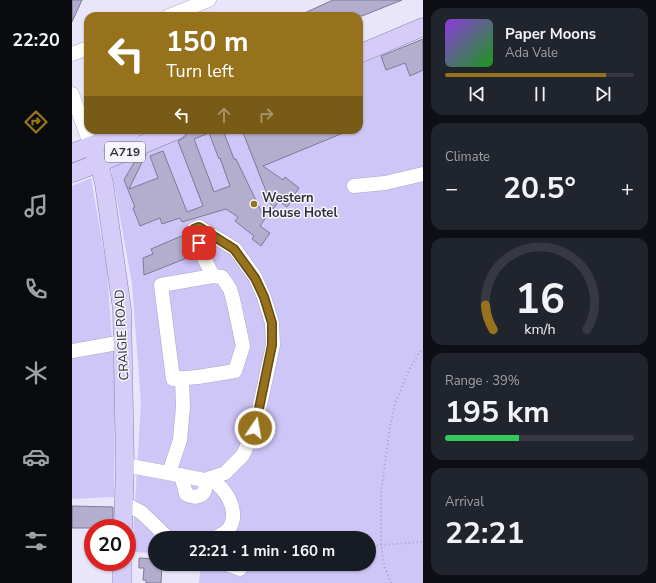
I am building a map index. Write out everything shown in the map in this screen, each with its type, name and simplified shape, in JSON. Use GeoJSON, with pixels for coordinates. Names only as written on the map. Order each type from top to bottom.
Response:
{"type":"FeatureCollection","features":[{"type":"Feature","properties":{"kind":"main road"},"geometry":{"type":"LineString","coordinates":[[363,40],[423,17]]}},
{"type":"Feature","properties":{"kind":"main road"},"geometry":{"type":"LineString","coordinates":[[363,52],[423,27]]}},
{"type":"Feature","properties":{"kind":"main road","name":"A719"},"geometry":{"type":"LineString","coordinates":[[72,153],[122,134]]}},
{"type":"Feature","properties":{"kind":"main road","name":"A719"},"geometry":{"type":"LineString","coordinates":[[72,173],[168,134]]}},
{"type":"Feature","properties":{"kind":"main road","name":"CRAIGIE ROAD"},"geometry":{"type":"LineString","coordinates":[[91,146],[99,163],[104,183],[122,308],[125,465],[123,519]]}},
{"type":"Feature","properties":{"kind":"main road"},"geometry":{"type":"LineString","coordinates":[[122,571],[122,583]]}},
{"type":"Feature","properties":{"kind":"street"},"geometry":{"type":"LineString","coordinates":[[179,12],[209,0]]}},
{"type":"Feature","properties":{"kind":"street"},"geometry":{"type":"LineString","coordinates":[[72,54],[84,50]]}},
{"type":"Feature","properties":{"kind":"street"},"geometry":{"type":"LineString","coordinates":[[72,94],[84,127]]}},
{"type":"Feature","properties":{"kind":"street"},"geometry":{"type":"LineString","coordinates":[[87,134],[91,146]]}},
{"type":"Feature","properties":{"kind":"street"},"geometry":{"type":"LineString","coordinates":[[354,186],[385,183],[423,174]]}},
{"type":"Feature","properties":{"kind":"street"},"geometry":{"type":"LineString","coordinates":[[207,479],[225,473],[243,456],[255,428],[272,345],[272,323],[264,297],[255,278],[234,249],[199,227],[194,229],[204,258],[213,276]]}},
{"type":"Feature","properties":{"kind":"street"},"geometry":{"type":"LineString","coordinates":[[213,276],[222,277],[230,289],[233,299],[243,346],[235,371],[174,379],[161,285],[213,276]]}},
{"type":"Feature","properties":{"kind":"street"},"geometry":{"type":"LineString","coordinates":[[72,351],[123,342]]}},
{"type":"Feature","properties":{"kind":"street"},"geometry":{"type":"LineString","coordinates":[[182,378],[183,407],[175,474],[186,494],[190,497],[196,497],[205,491],[207,479]]}},
{"type":"Feature","properties":{"kind":"street"},"geometry":{"type":"LineString","coordinates":[[125,465],[207,479],[223,490],[231,505],[233,515],[232,523],[228,531]]}},
{"type":"Feature","properties":{"kind":"street"},"geometry":{"type":"LineString","coordinates":[[124,502],[141,512],[161,531]]}},
{"type":"Feature","properties":{"kind":"path"},"geometry":{"type":"LineString","coordinates":[[391,583],[384,565],[381,545],[381,493],[390,426],[395,404],[409,370],[423,349]]}},
{"type":"Feature","properties":{"kind":"path"},"geometry":{"type":"LineString","coordinates":[[376,546],[423,542]]}},
{"type":"Feature","properties":{"kind":"shaded area"},"geometry":{"type":"Polygon","coordinates":[[[423,39],[423,583],[199,583],[200,571],[376,571],[376,531],[148,531],[148,553],[136,552],[136,519],[134,519],[141,403],[132,284],[110,162],[183,134],[363,134],[363,62],[423,39]]]}},
{"type":"Feature","properties":{"kind":"shaded area"},"geometry":{"type":"Polygon","coordinates":[[[91,178],[107,270],[115,384],[114,497],[72,499],[72,186],[91,178]]]}},
{"type":"Feature","properties":{"kind":"building"},"geometry":{"type":"Polygon","coordinates":[[[72,0],[82,0],[72,22],[72,0]]]}},
{"type":"Feature","properties":{"kind":"building"},"geometry":{"type":"Polygon","coordinates":[[[333,0],[402,0],[363,16],[363,12],[307,12],[333,0]]]}},
{"type":"Feature","properties":{"kind":"building"},"geometry":{"type":"Polygon","coordinates":[[[423,39],[423,70],[410,76],[405,63],[386,70],[381,56],[423,39]]]}},
{"type":"Feature","properties":{"kind":"building"},"geometry":{"type":"Polygon","coordinates":[[[186,134],[206,134],[194,139],[214,192],[230,186],[209,134],[225,134],[234,159],[236,159],[265,219],[260,226],[270,233],[261,246],[252,239],[254,236],[235,221],[238,217],[226,209],[182,222],[180,218],[162,224],[160,218],[140,226],[133,208],[135,207],[124,180],[136,159],[146,154],[129,189],[158,178],[150,156],[163,151],[187,212],[203,206],[178,141],[185,137],[186,134]]]}},
{"type":"Feature","properties":{"kind":"building"},"geometry":{"type":"Polygon","coordinates":[[[244,134],[341,134],[263,166],[283,180],[285,177],[299,188],[287,207],[279,201],[273,209],[244,134]]]}},
{"type":"Feature","properties":{"kind":"building"},"geometry":{"type":"Polygon","coordinates":[[[184,235],[192,256],[144,275],[143,258],[153,254],[151,249],[184,235]]]}},
{"type":"Feature","properties":{"kind":"building"},"geometry":{"type":"Polygon","coordinates":[[[72,506],[113,507],[113,519],[84,519],[84,528],[72,528],[72,506]]]}},
{"type":"Feature","properties":{"kind":"building"},"geometry":{"type":"Polygon","coordinates":[[[139,558],[148,559],[148,571],[162,571],[161,583],[146,583],[146,580],[143,580],[144,568],[139,568],[139,558]]]}},
{"type":"Feature","properties":{"kind":"place","name":"Western House Hotel"},"geometry":{"type":"Point","coordinates":[254,204]}},
{"type":"Feature","properties":{"kind":"route"},"geometry":{"type":"LineString","coordinates":[[199,243],[194,229],[199,227],[234,249],[255,278],[264,297],[272,323],[272,345],[255,428]]}}]}
